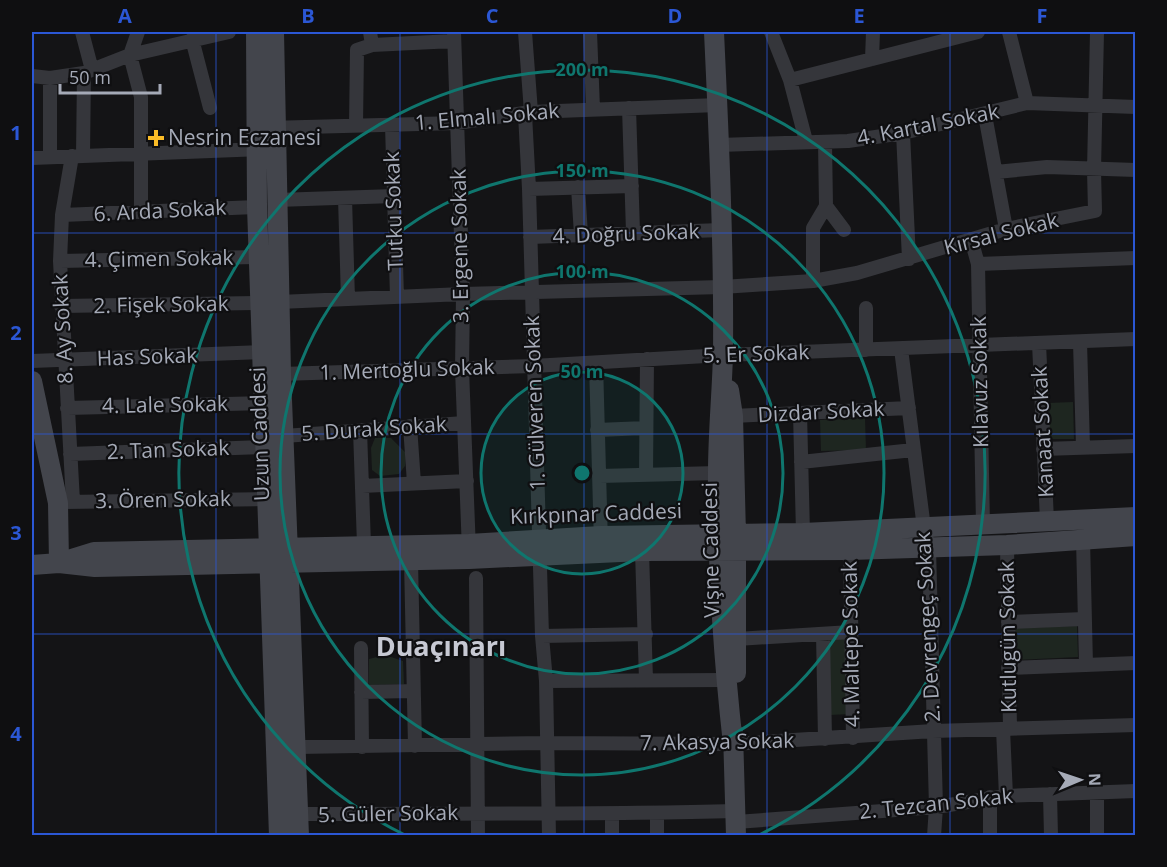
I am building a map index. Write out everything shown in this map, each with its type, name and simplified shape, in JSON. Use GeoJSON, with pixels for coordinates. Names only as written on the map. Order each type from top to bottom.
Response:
{"type":"FeatureCollection","features":[{"type":"Feature","properties":{"kind":"main road","name":"Uzun Caddesi"},"geometry":{"type":"LineString","coordinates":[[256,32],[267,149],[277,200],[270,302],[262,352],[267,499],[279,555],[297,747],[299,836]]}},
{"type":"Feature","properties":{"kind":"main road","name":"Uzun Caddesi"},"geometry":{"type":"LineString","coordinates":[[266,128],[274,32]]}},
{"type":"Feature","properties":{"kind":"main road","name":"Vişne Caddesi"},"geometry":{"type":"LineString","coordinates":[[714,32],[718,105],[723,355],[718,473],[737,639],[733,744]]}},
{"type":"Feature","properties":{"kind":"main road","name":"Uzun Caddesi"},"geometry":{"type":"LineString","coordinates":[[267,149],[257,207],[259,257],[270,302],[281,374],[284,436],[279,555],[279,836]]}},
{"type":"Feature","properties":{"kind":"main road","name":"Vişne Caddesi"},"geometry":{"type":"LineString","coordinates":[[723,355],[733,416],[727,542],[726,680],[733,744],[736,823]]}},
{"type":"Feature","properties":{"kind":"main road"},"geometry":{"type":"LineString","coordinates":[[32,381],[36,430],[66,502],[59,563]]}},
{"type":"Feature","properties":{"kind":"main road","name":"Kırkpınar Caddesi"},"geometry":{"type":"LineString","coordinates":[[601,544],[642,551],[803,533],[1136,517]]}},
{"type":"Feature","properties":{"kind":"main road","name":"Kırkpınar Caddesi"},"geometry":{"type":"LineString","coordinates":[[32,565],[59,563],[94,552],[279,555],[411,561],[469,551],[601,544],[727,542],[850,550],[1007,545],[1136,536]]}},
{"type":"Feature","properties":{"kind":"main road","name":"Kırkpınar Caddesi"},"geometry":{"type":"LineString","coordinates":[[279,555],[364,545],[469,551]]}},
{"type":"Feature","properties":{"kind":"street","name":"8. Ay Sokak"},"geometry":{"type":"LineString","coordinates":[[66,502],[70,454],[60,261],[62,215],[77,155],[88,72],[82,32]]}},
{"type":"Feature","properties":{"kind":"street"},"geometry":{"type":"LineString","coordinates":[[138,32],[130,55],[141,97],[141,211]]}},
{"type":"Feature","properties":{"kind":"street"},"geometry":{"type":"LineString","coordinates":[[32,76],[50,78],[88,72],[172,38],[192,39],[229,32]]}},
{"type":"Feature","properties":{"kind":"street","name":"1. Gülveren Sokak"},"geometry":{"type":"LineString","coordinates":[[525,32],[533,366],[542,636],[546,681],[549,836]]}},
{"type":"Feature","properties":{"kind":"street"},"geometry":{"type":"LineString","coordinates":[[590,32],[592,109]]}},
{"type":"Feature","properties":{"kind":"street"},"geometry":{"type":"LineString","coordinates":[[771,32],[790,80],[806,141]]}},
{"type":"Feature","properties":{"kind":"street"},"geometry":{"type":"LineString","coordinates":[[872,59],[873,32]]}},
{"type":"Feature","properties":{"kind":"street"},"geometry":{"type":"LineString","coordinates":[[790,80],[978,32]]}},
{"type":"Feature","properties":{"kind":"street"},"geometry":{"type":"LineString","coordinates":[[1009,32],[1027,104]]}},
{"type":"Feature","properties":{"kind":"street"},"geometry":{"type":"LineString","coordinates":[[1094,170],[1097,32]]}},
{"type":"Feature","properties":{"kind":"street"},"geometry":{"type":"LineString","coordinates":[[356,126],[357,50],[371,38],[454,36]]}},
{"type":"Feature","properties":{"kind":"street","name":"3. Ergene Sokak"},"geometry":{"type":"LineString","coordinates":[[454,36],[469,551]]}},
{"type":"Feature","properties":{"kind":"street"},"geometry":{"type":"LineString","coordinates":[[192,39],[210,108]]}},
{"type":"Feature","properties":{"kind":"street"},"geometry":{"type":"LineString","coordinates":[[50,78],[50,157]]}},
{"type":"Feature","properties":{"kind":"street","name":"4. Kartal Sokak"},"geometry":{"type":"LineString","coordinates":[[719,145],[848,141],[903,133],[1027,104],[1136,107]]}},
{"type":"Feature","properties":{"kind":"street","name":"1. Elmalı Sokak"},"geometry":{"type":"LineString","coordinates":[[266,128],[457,123],[528,113],[718,105]]}},
{"type":"Feature","properties":{"kind":"street"},"geometry":{"type":"LineString","coordinates":[[628,108],[633,232]]}},
{"type":"Feature","properties":{"kind":"street"},"geometry":{"type":"LineString","coordinates":[[985,115],[1006,229]]}},
{"type":"Feature","properties":{"kind":"street","name":"Tutku Sokak"},"geometry":{"type":"LineString","coordinates":[[392,125],[397,297]]}},
{"type":"Feature","properties":{"kind":"street"},"geometry":{"type":"LineString","coordinates":[[903,133],[909,260]]}},
{"type":"Feature","properties":{"kind":"street"},"geometry":{"type":"LineString","coordinates":[[813,281],[813,228],[826,206],[825,142]]}},
{"type":"Feature","properties":{"kind":"street"},"geometry":{"type":"LineString","coordinates":[[32,158],[267,149]]}},
{"type":"Feature","properties":{"kind":"street"},"geometry":{"type":"LineString","coordinates":[[996,172],[1047,167],[1136,170]]}},
{"type":"Feature","properties":{"kind":"street","name":"Kırsal Sokak"},"geometry":{"type":"LineString","coordinates":[[531,293],[722,287],[813,281],[857,273],[909,260],[1006,229],[1095,212],[1094,170]]}},
{"type":"Feature","properties":{"kind":"street"},"geometry":{"type":"LineString","coordinates":[[529,189],[632,186]]}},
{"type":"Feature","properties":{"kind":"street"},"geometry":{"type":"LineString","coordinates":[[579,187],[581,235]]}},
{"type":"Feature","properties":{"kind":"street"},"geometry":{"type":"LineString","coordinates":[[277,200],[394,196]]}},
{"type":"Feature","properties":{"kind":"street"},"geometry":{"type":"LineString","coordinates":[[345,198],[348,299]]}},
{"type":"Feature","properties":{"kind":"street"},"geometry":{"type":"LineString","coordinates":[[826,206],[843,230]]}},
{"type":"Feature","properties":{"kind":"street","name":"6. Arda Sokak"},"geometry":{"type":"LineString","coordinates":[[62,215],[257,207]]}},
{"type":"Feature","properties":{"kind":"street","name":"4. Doğru Sokak"},"geometry":{"type":"LineString","coordinates":[[530,237],[721,230]]}},
{"type":"Feature","properties":{"kind":"street","name":"Kılavuz Sokak"},"geometry":{"type":"LineString","coordinates":[[971,239],[978,264],[983,525]]}},
{"type":"Feature","properties":{"kind":"street","name":"4. Çimen Sokak"},"geometry":{"type":"LineString","coordinates":[[60,261],[259,257]]}},
{"type":"Feature","properties":{"kind":"street"},"geometry":{"type":"LineString","coordinates":[[978,264],[1136,258]]}},
{"type":"Feature","properties":{"kind":"street","name":"2. Fişek Sokak"},"geometry":{"type":"LineString","coordinates":[[61,306],[531,293]]}},
{"type":"Feature","properties":{"kind":"street"},"geometry":{"type":"LineString","coordinates":[[866,308],[866,350]]}},
{"type":"Feature","properties":{"kind":"street","name":"5. Er Sokak"},"geometry":{"type":"LineString","coordinates":[[533,366],[723,355],[1136,339]]}},
{"type":"Feature","properties":{"kind":"street"},"geometry":{"type":"LineString","coordinates":[[1080,342],[1083,447]]}},
{"type":"Feature","properties":{"kind":"street","name":"Kanaat Sokak"},"geometry":{"type":"LineString","coordinates":[[1039,344],[1047,520]]}},
{"type":"Feature","properties":{"kind":"street","name":"2. Devrengeç Sokak"},"geometry":{"type":"LineString","coordinates":[[901,349],[913,450],[929,548],[936,807],[934,836]]}},
{"type":"Feature","properties":{"kind":"street","name":"Has Sokak"},"geometry":{"type":"LineString","coordinates":[[32,361],[262,352]]}},
{"type":"Feature","properties":{"kind":"street"},"geometry":{"type":"LineString","coordinates":[[646,475],[647,359]]}},
{"type":"Feature","properties":{"kind":"street"},"geometry":{"type":"LineString","coordinates":[[596,363],[601,544]]}},
{"type":"Feature","properties":{"kind":"street","name":"1. Mertoğlu Sokak"},"geometry":{"type":"LineString","coordinates":[[281,374],[533,366]]}},
{"type":"Feature","properties":{"kind":"street","name":"4. Lale Sokak"},"geometry":{"type":"LineString","coordinates":[[67,408],[264,403]]}},
{"type":"Feature","properties":{"kind":"street","name":"Dizdar Sokak"},"geometry":{"type":"LineString","coordinates":[[733,416],[909,408]]}},
{"type":"Feature","properties":{"kind":"street"},"geometry":{"type":"LineString","coordinates":[[800,413],[803,533]]}},
{"type":"Feature","properties":{"kind":"street","name":"5. Durak Sokak"},"geometry":{"type":"LineString","coordinates":[[284,436],[464,423]]}},
{"type":"Feature","properties":{"kind":"street"},"geometry":{"type":"LineString","coordinates":[[410,426],[414,483]]}},
{"type":"Feature","properties":{"kind":"street"},"geometry":{"type":"LineString","coordinates":[[597,430],[646,428]]}},
{"type":"Feature","properties":{"kind":"street"},"geometry":{"type":"LineString","coordinates":[[360,430],[364,545]]}},
{"type":"Feature","properties":{"kind":"street"},"geometry":{"type":"LineString","coordinates":[[1043,449],[1136,446]]}},
{"type":"Feature","properties":{"kind":"street","name":"2. Tan Sokak"},"geometry":{"type":"LineString","coordinates":[[70,454],[266,447]]}},
{"type":"Feature","properties":{"kind":"street"},"geometry":{"type":"LineString","coordinates":[[801,462],[913,450]]}},
{"type":"Feature","properties":{"kind":"street"},"geometry":{"type":"LineString","coordinates":[[599,476],[718,473]]}},
{"type":"Feature","properties":{"kind":"street"},"geometry":{"type":"LineString","coordinates":[[362,486],[467,481]]}},
{"type":"Feature","properties":{"kind":"street","name":"3. Ören Sokak"},"geometry":{"type":"LineString","coordinates":[[66,502],[267,499]]}},
{"type":"Feature","properties":{"kind":"street"},"geometry":{"type":"LineString","coordinates":[[1083,539],[1086,665]]}},
{"type":"Feature","properties":{"kind":"street","name":"Kutlugün Sokak"},"geometry":{"type":"LineString","coordinates":[[1006,796],[1007,545]]}},
{"type":"Feature","properties":{"kind":"street","name":"4. Maltepe Sokak"},"geometry":{"type":"LineString","coordinates":[[850,550],[853,738]]}},
{"type":"Feature","properties":{"kind":"street"},"geometry":{"type":"LineString","coordinates":[[642,551],[646,680]]}},
{"type":"Feature","properties":{"kind":"street"},"geometry":{"type":"LineString","coordinates":[[411,561],[412,691],[415,746]]}},
{"type":"Feature","properties":{"kind":"street"},"geometry":{"type":"LineString","coordinates":[[476,578],[478,836]]}},
{"type":"Feature","properties":{"kind":"street"},"geometry":{"type":"LineString","coordinates":[[1008,622],[1084,619]]}},
{"type":"Feature","properties":{"kind":"street"},"geometry":{"type":"LineString","coordinates":[[737,639],[851,632]]}},
{"type":"Feature","properties":{"kind":"street"},"geometry":{"type":"LineString","coordinates":[[542,636],[646,634]]}},
{"type":"Feature","properties":{"kind":"street"},"geometry":{"type":"LineString","coordinates":[[823,634],[825,739]]}},
{"type":"Feature","properties":{"kind":"street"},"geometry":{"type":"LineString","coordinates":[[361,648],[362,747]]}},
{"type":"Feature","properties":{"kind":"street"},"geometry":{"type":"LineString","coordinates":[[1008,668],[1136,663]]}},
{"type":"Feature","properties":{"kind":"street"},"geometry":{"type":"LineString","coordinates":[[546,681],[726,680]]}},
{"type":"Feature","properties":{"kind":"street"},"geometry":{"type":"LineString","coordinates":[[361,692],[412,691]]}},
{"type":"Feature","properties":{"kind":"street","name":"7. Akasya Sokak"},"geometry":{"type":"LineString","coordinates":[[297,747],[547,743],[733,744],[933,731],[1136,726]]}},
{"type":"Feature","properties":{"kind":"street","name":"2. Tezcan Sokak"},"geometry":{"type":"LineString","coordinates":[[612,814],[657,813],[736,823],[936,807],[990,797],[1136,791]]}},
{"type":"Feature","properties":{"kind":"street"},"geometry":{"type":"LineString","coordinates":[[1097,793],[1097,836]]}},
{"type":"Feature","properties":{"kind":"street"},"geometry":{"type":"LineString","coordinates":[[1050,794],[1051,836]]}},
{"type":"Feature","properties":{"kind":"street"},"geometry":{"type":"LineString","coordinates":[[990,797],[990,836]]}},
{"type":"Feature","properties":{"kind":"street"},"geometry":{"type":"LineString","coordinates":[[657,813],[657,836]]}},
{"type":"Feature","properties":{"kind":"street","name":"5. Güler Sokak"},"geometry":{"type":"LineString","coordinates":[[299,814],[612,814]]}},
{"type":"Feature","properties":{"kind":"street"},"geometry":{"type":"LineString","coordinates":[[612,814],[612,836]]}},
{"type":"Feature","properties":{"kind":"shaded area"},"geometry":{"type":"Polygon","coordinates":[[[1073,402],[1074,439],[1049,439],[1048,403],[1073,402]]]}},
{"type":"Feature","properties":{"kind":"shaded area"},"geometry":{"type":"Polygon","coordinates":[[[865,418],[866,450],[821,451],[820,420],[865,418]]]}},
{"type":"Feature","properties":{"kind":"shaded area"},"geometry":{"type":"Polygon","coordinates":[[[375,438],[391,438],[406,453],[405,466],[399,474],[380,476],[372,470],[371,448],[375,438]]]}},
{"type":"Feature","properties":{"kind":"shaded area"},"geometry":{"type":"Polygon","coordinates":[[[1077,626],[1078,657],[1016,660],[1015,628],[1077,626]]]}},
{"type":"Feature","properties":{"kind":"shaded area"},"geometry":{"type":"Polygon","coordinates":[[[828,637],[847,637],[849,714],[830,715],[828,637]]]}},
{"type":"Feature","properties":{"kind":"shaded area"},"geometry":{"type":"Polygon","coordinates":[[[385,655],[403,661],[404,684],[369,685],[369,659],[385,655]]]}},
{"type":"Feature","properties":{"kind":"place","name":"Nesrin Eczanesi"},"geometry":{"type":"Point","coordinates":[156,138]}},
{"type":"Feature","properties":{"kind":"district","name":"Duaçınarı"},"geometry":{"type":"Point","coordinates":[441,647]}}]}
